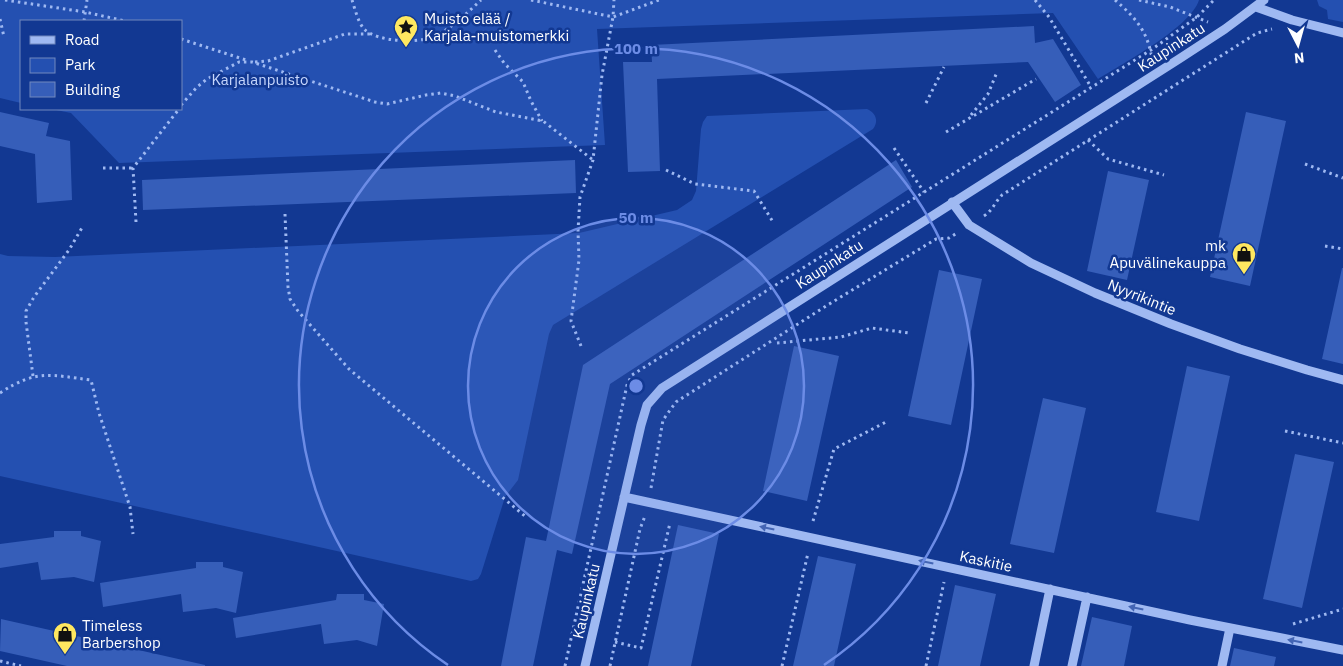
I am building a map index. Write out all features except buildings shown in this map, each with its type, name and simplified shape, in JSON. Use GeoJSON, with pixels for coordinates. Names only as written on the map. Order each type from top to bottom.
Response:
{"type":"FeatureCollection","features":[{"type":"Feature","properties":{"kind":"street","name":"Kaupinkatu"},"geometry":{"type":"LineString","coordinates":[[585,666],[647,406],[662,388],[1225,30],[1257,3],[1264,0]]}},
{"type":"Feature","properties":{"kind":"street"},"geometry":{"type":"LineString","coordinates":[[1257,3],[1292,20],[1343,33]]}},
{"type":"Feature","properties":{"kind":"street","name":"Nyyrikintie"},"geometry":{"type":"LineString","coordinates":[[952,202],[969,225],[1032,263],[1153,317],[1240,349],[1343,380]]}},
{"type":"Feature","properties":{"kind":"street","name":"Kaskitie"},"geometry":{"type":"LineString","coordinates":[[624,497],[1050,590],[1343,650]]}},
{"type":"Feature","properties":{"kind":"street"},"geometry":{"type":"LineString","coordinates":[[1034,666],[1050,590]]}},
{"type":"Feature","properties":{"kind":"street"},"geometry":{"type":"LineString","coordinates":[[1072,666],[1087,597]]}},
{"type":"Feature","properties":{"kind":"street"},"geometry":{"type":"LineString","coordinates":[[1222,666],[1230,628]]}},
{"type":"Feature","properties":{"kind":"path"},"geometry":{"type":"LineString","coordinates":[[5,0],[85,12],[121,20]]}},
{"type":"Feature","properties":{"kind":"path"},"geometry":{"type":"LineString","coordinates":[[84,20],[87,0]]}},
{"type":"Feature","properties":{"kind":"path"},"geometry":{"type":"LineString","coordinates":[[352,0],[362,26],[370,34]]}},
{"type":"Feature","properties":{"kind":"path"},"geometry":{"type":"LineString","coordinates":[[182,104],[207,79],[239,62],[268,61],[345,34],[370,34],[394,40],[413,42],[425,40],[436,36],[458,21],[481,0]]}},
{"type":"Feature","properties":{"kind":"path"},"geometry":{"type":"LineString","coordinates":[[531,0],[613,17],[659,0]]}},
{"type":"Feature","properties":{"kind":"path"},"geometry":{"type":"LineString","coordinates":[[581,346],[572,321],[579,260],[580,197],[593,160],[602,75],[613,17],[614,0]]}},
{"type":"Feature","properties":{"kind":"path"},"geometry":{"type":"LineString","coordinates":[[1034,0],[1049,17],[1091,87]]}},
{"type":"Feature","properties":{"kind":"path"},"geometry":{"type":"LineString","coordinates":[[1115,0],[1145,33],[1150,42],[1154,75]]}},
{"type":"Feature","properties":{"kind":"path"},"geometry":{"type":"LineString","coordinates":[[1139,0],[1179,10],[1225,30]]}},
{"type":"Feature","properties":{"kind":"path"},"geometry":{"type":"LineString","coordinates":[[0,19],[4,38]]}},
{"type":"Feature","properties":{"kind":"path"},"geometry":{"type":"LineString","coordinates":[[610,666],[640,529],[644,521],[663,420],[676,402],[826,306],[936,239],[949,238],[992,211],[995,202],[1002,195],[1257,33],[1271,29]]}},
{"type":"Feature","properties":{"kind":"path"},"geometry":{"type":"LineString","coordinates":[[182,38],[375,102],[387,104],[441,93],[455,96],[496,112],[543,121]]}},
{"type":"Feature","properties":{"kind":"path"},"geometry":{"type":"LineString","coordinates":[[495,50],[504,63],[523,82],[531,101],[543,121],[593,160]]}},
{"type":"Feature","properties":{"kind":"path"},"geometry":{"type":"LineString","coordinates":[[926,103],[944,67]]}},
{"type":"Feature","properties":{"kind":"path"},"geometry":{"type":"LineString","coordinates":[[969,118],[988,94],[997,72]]}},
{"type":"Feature","properties":{"kind":"path"},"geometry":{"type":"LineString","coordinates":[[946,132],[1036,79]]}},
{"type":"Feature","properties":{"kind":"path"},"geometry":{"type":"LineString","coordinates":[[136,222],[133,168],[177,110]]}},
{"type":"Feature","properties":{"kind":"path"},"geometry":{"type":"LineString","coordinates":[[1088,140],[1108,159],[1164,175]]}},
{"type":"Feature","properties":{"kind":"path"},"geometry":{"type":"LineString","coordinates":[[894,148],[924,192]]}},
{"type":"Feature","properties":{"kind":"path"},"geometry":{"type":"LineString","coordinates":[[1305,164],[1343,178]]}},
{"type":"Feature","properties":{"kind":"path"},"geometry":{"type":"LineString","coordinates":[[103,168],[133,168]]}},
{"type":"Feature","properties":{"kind":"path"},"geometry":{"type":"LineString","coordinates":[[666,170],[695,184],[754,191],[773,222]]}},
{"type":"Feature","properties":{"kind":"path"},"geometry":{"type":"LineString","coordinates":[[285,214],[288,287],[290,299],[298,311],[349,369],[526,517]]}},
{"type":"Feature","properties":{"kind":"path"},"geometry":{"type":"LineString","coordinates":[[34,376],[26,311],[34,297],[69,250],[83,226]]}},
{"type":"Feature","properties":{"kind":"path"},"geometry":{"type":"LineString","coordinates":[[1325,246],[1343,249]]}},
{"type":"Feature","properties":{"kind":"path"},"geometry":{"type":"LineString","coordinates":[[777,343],[840,337],[872,328],[909,333]]}},
{"type":"Feature","properties":{"kind":"path"},"geometry":{"type":"LineString","coordinates":[[0,393],[18,381],[34,376],[58,376],[91,380],[99,412],[130,507],[132,534]]}},
{"type":"Feature","properties":{"kind":"path"},"geometry":{"type":"LineString","coordinates":[[813,521],[834,449],[888,421]]}},
{"type":"Feature","properties":{"kind":"path"},"geometry":{"type":"LineString","coordinates":[[1285,430],[1343,443]]}},
{"type":"Feature","properties":{"kind":"path"},"geometry":{"type":"LineString","coordinates":[[615,642],[641,648],[670,521]]}},
{"type":"Feature","properties":{"kind":"path"},"geometry":{"type":"LineString","coordinates":[[782,666],[808,550]]}},
{"type":"Feature","properties":{"kind":"path"},"geometry":{"type":"LineString","coordinates":[[926,666],[947,567]]}},
{"type":"Feature","properties":{"kind":"path"},"geometry":{"type":"LineString","coordinates":[[1290,625],[1343,609]]}},
{"type":"Feature","properties":{"kind":"path"},"geometry":{"type":"LineString","coordinates":[[0,662],[21,666]]}},
{"type":"Feature","properties":{"kind":"green space","name":"Karjalanpuisto"},"geometry":{"type":"Polygon","coordinates":[[[0,0],[1199,0],[1193,11],[1170,33],[1098,79],[1053,13],[597,29],[605,145],[119,163],[71,113],[56,110],[182,110],[182,20],[20,20],[20,103],[0,98],[0,0]]]}},
{"type":"Feature","properties":{"kind":"green space"},"geometry":{"type":"Polygon","coordinates":[[[1317,0],[1343,0],[1343,22],[1328,19],[1327,10],[1319,6],[1317,0]]]}},
{"type":"Feature","properties":{"kind":"green space"},"geometry":{"type":"Polygon","coordinates":[[[867,109],[876,118],[873,129],[553,325],[549,334],[518,480],[505,497],[478,579],[471,581],[0,476],[0,254],[8,256],[55,257],[579,233],[677,210],[692,200],[696,191],[701,129],[707,116],[867,109]]]}},
{"type":"Feature","properties":{"kind":"place","name":"Muisto elää / Karjala-muistomerkki"},"geometry":{"type":"Point","coordinates":[406,48]}},
{"type":"Feature","properties":{"kind":"place","name":"mk Apuvälinekauppa"},"geometry":{"type":"Point","coordinates":[1244,275]}},
{"type":"Feature","properties":{"kind":"place","name":"Timeless Barbershop"},"geometry":{"type":"Point","coordinates":[65,655]}}]}
